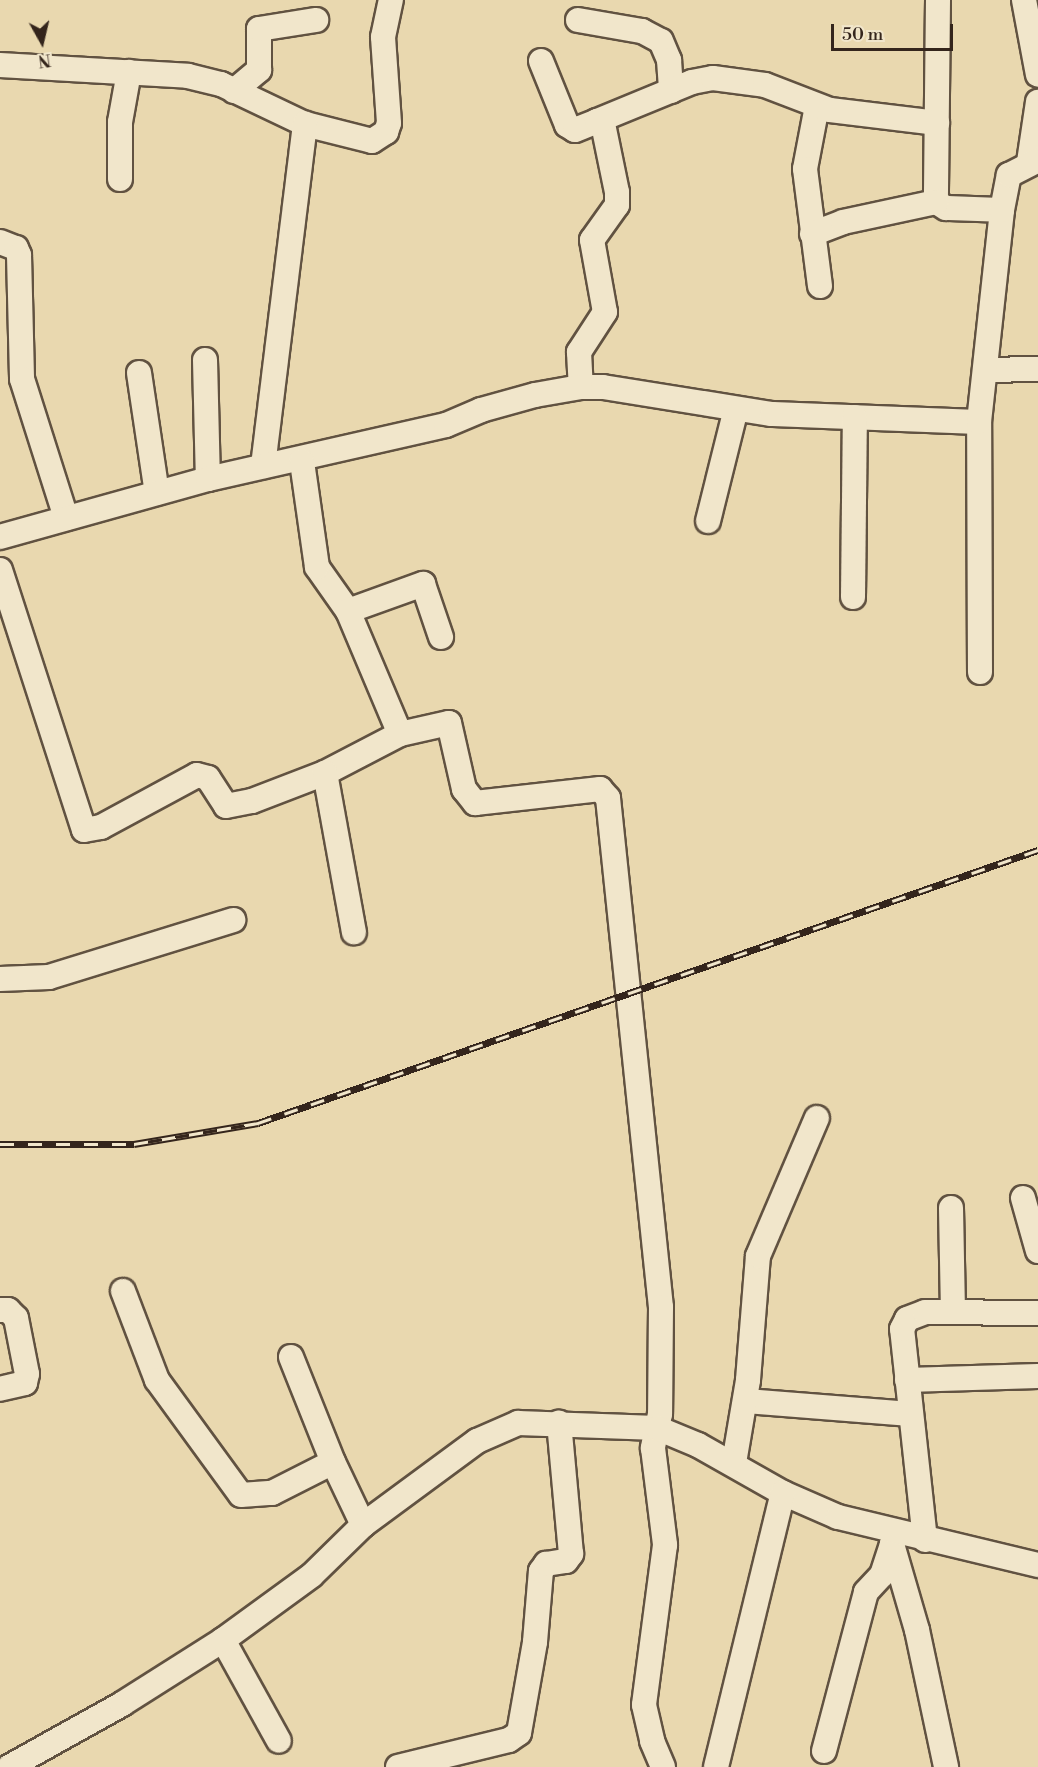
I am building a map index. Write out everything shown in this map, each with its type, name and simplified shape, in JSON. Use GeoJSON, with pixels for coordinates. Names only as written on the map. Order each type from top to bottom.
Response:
{"type":"FeatureCollection","features":[{"type":"Feature","properties":{"kind":"street"},"geometry":{"type":"LineString","coordinates":[[0,65],[188,76],[234,90],[305,124],[365,141],[378,139],[386,132],[389,123],[383,37],[391,0]]}},
{"type":"Feature","properties":{"kind":"street"},"geometry":{"type":"LineString","coordinates":[[936,202],[938,0]]}},
{"type":"Feature","properties":{"kind":"street"},"geometry":{"type":"LineString","coordinates":[[1024,0],[1038,75]]}},
{"type":"Feature","properties":{"kind":"street"},"geometry":{"type":"LineString","coordinates":[[579,20],[642,31],[661,41],[669,60],[671,91]]}},
{"type":"Feature","properties":{"kind":"street"},"geometry":{"type":"LineString","coordinates":[[234,90],[258,73],[257,33],[261,27],[316,21]]}},
{"type":"Feature","properties":{"kind":"street"},"geometry":{"type":"LineString","coordinates":[[541,61],[567,125],[580,129],[692,82],[736,79],[765,85],[817,106],[937,123]]}},
{"type":"Feature","properties":{"kind":"street"},"geometry":{"type":"LineString","coordinates":[[120,179],[120,122],[129,72]]}},
{"type":"Feature","properties":{"kind":"street"},"geometry":{"type":"LineString","coordinates":[[980,672],[979,422],[1006,180],[1034,161],[1038,102]]}},
{"type":"Feature","properties":{"kind":"street"},"geometry":{"type":"LineString","coordinates":[[817,106],[805,169],[820,286]]}},
{"type":"Feature","properties":{"kind":"street"},"geometry":{"type":"LineString","coordinates":[[581,387],[579,351],[605,312],[592,240],[617,205],[606,131],[597,121]]}},
{"type":"Feature","properties":{"kind":"street"},"geometry":{"type":"LineString","coordinates":[[262,466],[305,124]]}},
{"type":"Feature","properties":{"kind":"street"},"geometry":{"type":"LineString","coordinates":[[812,234],[843,222],[936,202],[946,208],[1002,210]]}},
{"type":"Feature","properties":{"kind":"street"},"geometry":{"type":"LineString","coordinates":[[0,242],[16,248],[19,255],[22,379],[66,518]]}},
{"type":"Feature","properties":{"kind":"street"},"geometry":{"type":"LineString","coordinates":[[205,360],[208,479]]}},
{"type":"Feature","properties":{"kind":"street"},"geometry":{"type":"LineString","coordinates":[[985,370],[1038,369]]}},
{"type":"Feature","properties":{"kind":"street"},"geometry":{"type":"LineString","coordinates":[[139,373],[158,493]]}},
{"type":"Feature","properties":{"kind":"street"},"geometry":{"type":"LineString","coordinates":[[0,537],[208,479],[262,466],[302,460],[449,424],[481,410],[535,394],[581,387],[603,387],[735,409],[979,422]]}},
{"type":"Feature","properties":{"kind":"street"},"geometry":{"type":"LineString","coordinates":[[708,521],[735,409]]}},
{"type":"Feature","properties":{"kind":"street"},"geometry":{"type":"LineString","coordinates":[[853,597],[855,417]]}},
{"type":"Feature","properties":{"kind":"street"},"geometry":{"type":"LineString","coordinates":[[302,460],[317,567],[348,611],[400,734]]}},
{"type":"Feature","properties":{"kind":"street"},"geometry":{"type":"LineString","coordinates":[[0,570],[80,825],[86,831],[101,827],[191,776],[208,778],[229,807],[324,773],[400,734],[449,723],[464,789],[475,803],[600,789],[606,793],[661,1307],[657,1428],[653,1448],[665,1545],[644,1705],[652,1741],[663,1767]]}},
{"type":"Feature","properties":{"kind":"street"},"geometry":{"type":"LineString","coordinates":[[348,611],[423,584],[441,637]]}},
{"type":"Feature","properties":{"kind":"street"},"geometry":{"type":"LineString","coordinates":[[324,773],[354,932]]}},
{"type":"Feature","properties":{"kind":"street"},"geometry":{"type":"LineString","coordinates":[[0,979],[49,977],[233,920]]}},
{"type":"Feature","properties":{"kind":"street"},"geometry":{"type":"LineString","coordinates":[[734,1463],[746,1401],[758,1256],[817,1118]]}},
{"type":"Feature","properties":{"kind":"street"},"geometry":{"type":"LineString","coordinates":[[1023,1198],[1038,1251]]}},
{"type":"Feature","properties":{"kind":"street"},"geometry":{"type":"LineString","coordinates":[[951,1208],[953,1312]]}},
{"type":"Feature","properties":{"kind":"street"},"geometry":{"type":"LineString","coordinates":[[123,1291],[157,1380],[241,1495],[272,1493],[333,1462]]}},
{"type":"Feature","properties":{"kind":"street"},"geometry":{"type":"LineString","coordinates":[[0,1310],[8,1310],[16,1318],[27,1374],[25,1383],[0,1389]]}},
{"type":"Feature","properties":{"kind":"street"},"geometry":{"type":"LineString","coordinates":[[925,1540],[902,1329],[907,1319],[916,1313],[1038,1314]]}},
{"type":"Feature","properties":{"kind":"street"},"geometry":{"type":"LineString","coordinates":[[291,1358],[333,1462],[363,1525]]}},
{"type":"Feature","properties":{"kind":"street"},"geometry":{"type":"LineString","coordinates":[[907,1380],[1038,1376]]}},
{"type":"Feature","properties":{"kind":"street"},"geometry":{"type":"LineString","coordinates":[[746,1401],[910,1414]]}},
{"type":"Feature","properties":{"kind":"street"},"geometry":{"type":"LineString","coordinates":[[9,1767],[122,1704],[223,1640],[312,1575],[363,1525],[494,1432],[518,1423],[657,1428],[734,1463],[783,1493],[894,1539],[925,1540],[1038,1565]]}},
{"type":"Feature","properties":{"kind":"street"},"geometry":{"type":"LineString","coordinates":[[398,1767],[438,1762],[509,1740],[519,1733],[535,1642],[541,1571],[546,1564],[566,1561],[571,1554],[559,1423]]}},
{"type":"Feature","properties":{"kind":"street"},"geometry":{"type":"LineString","coordinates":[[716,1767],[783,1493]]}},
{"type":"Feature","properties":{"kind":"street"},"geometry":{"type":"LineString","coordinates":[[824,1751],[866,1592],[882,1575],[894,1539]]}},
{"type":"Feature","properties":{"kind":"street"},"geometry":{"type":"LineString","coordinates":[[894,1539],[917,1630],[946,1767]]}},
{"type":"Feature","properties":{"kind":"street"},"geometry":{"type":"LineString","coordinates":[[223,1640],[279,1741]]}},
{"type":"Feature","properties":{"kind":"railway"},"geometry":{"type":"LineString","coordinates":[[0,1144],[134,1144],[258,1123],[1038,850]]}}]}
